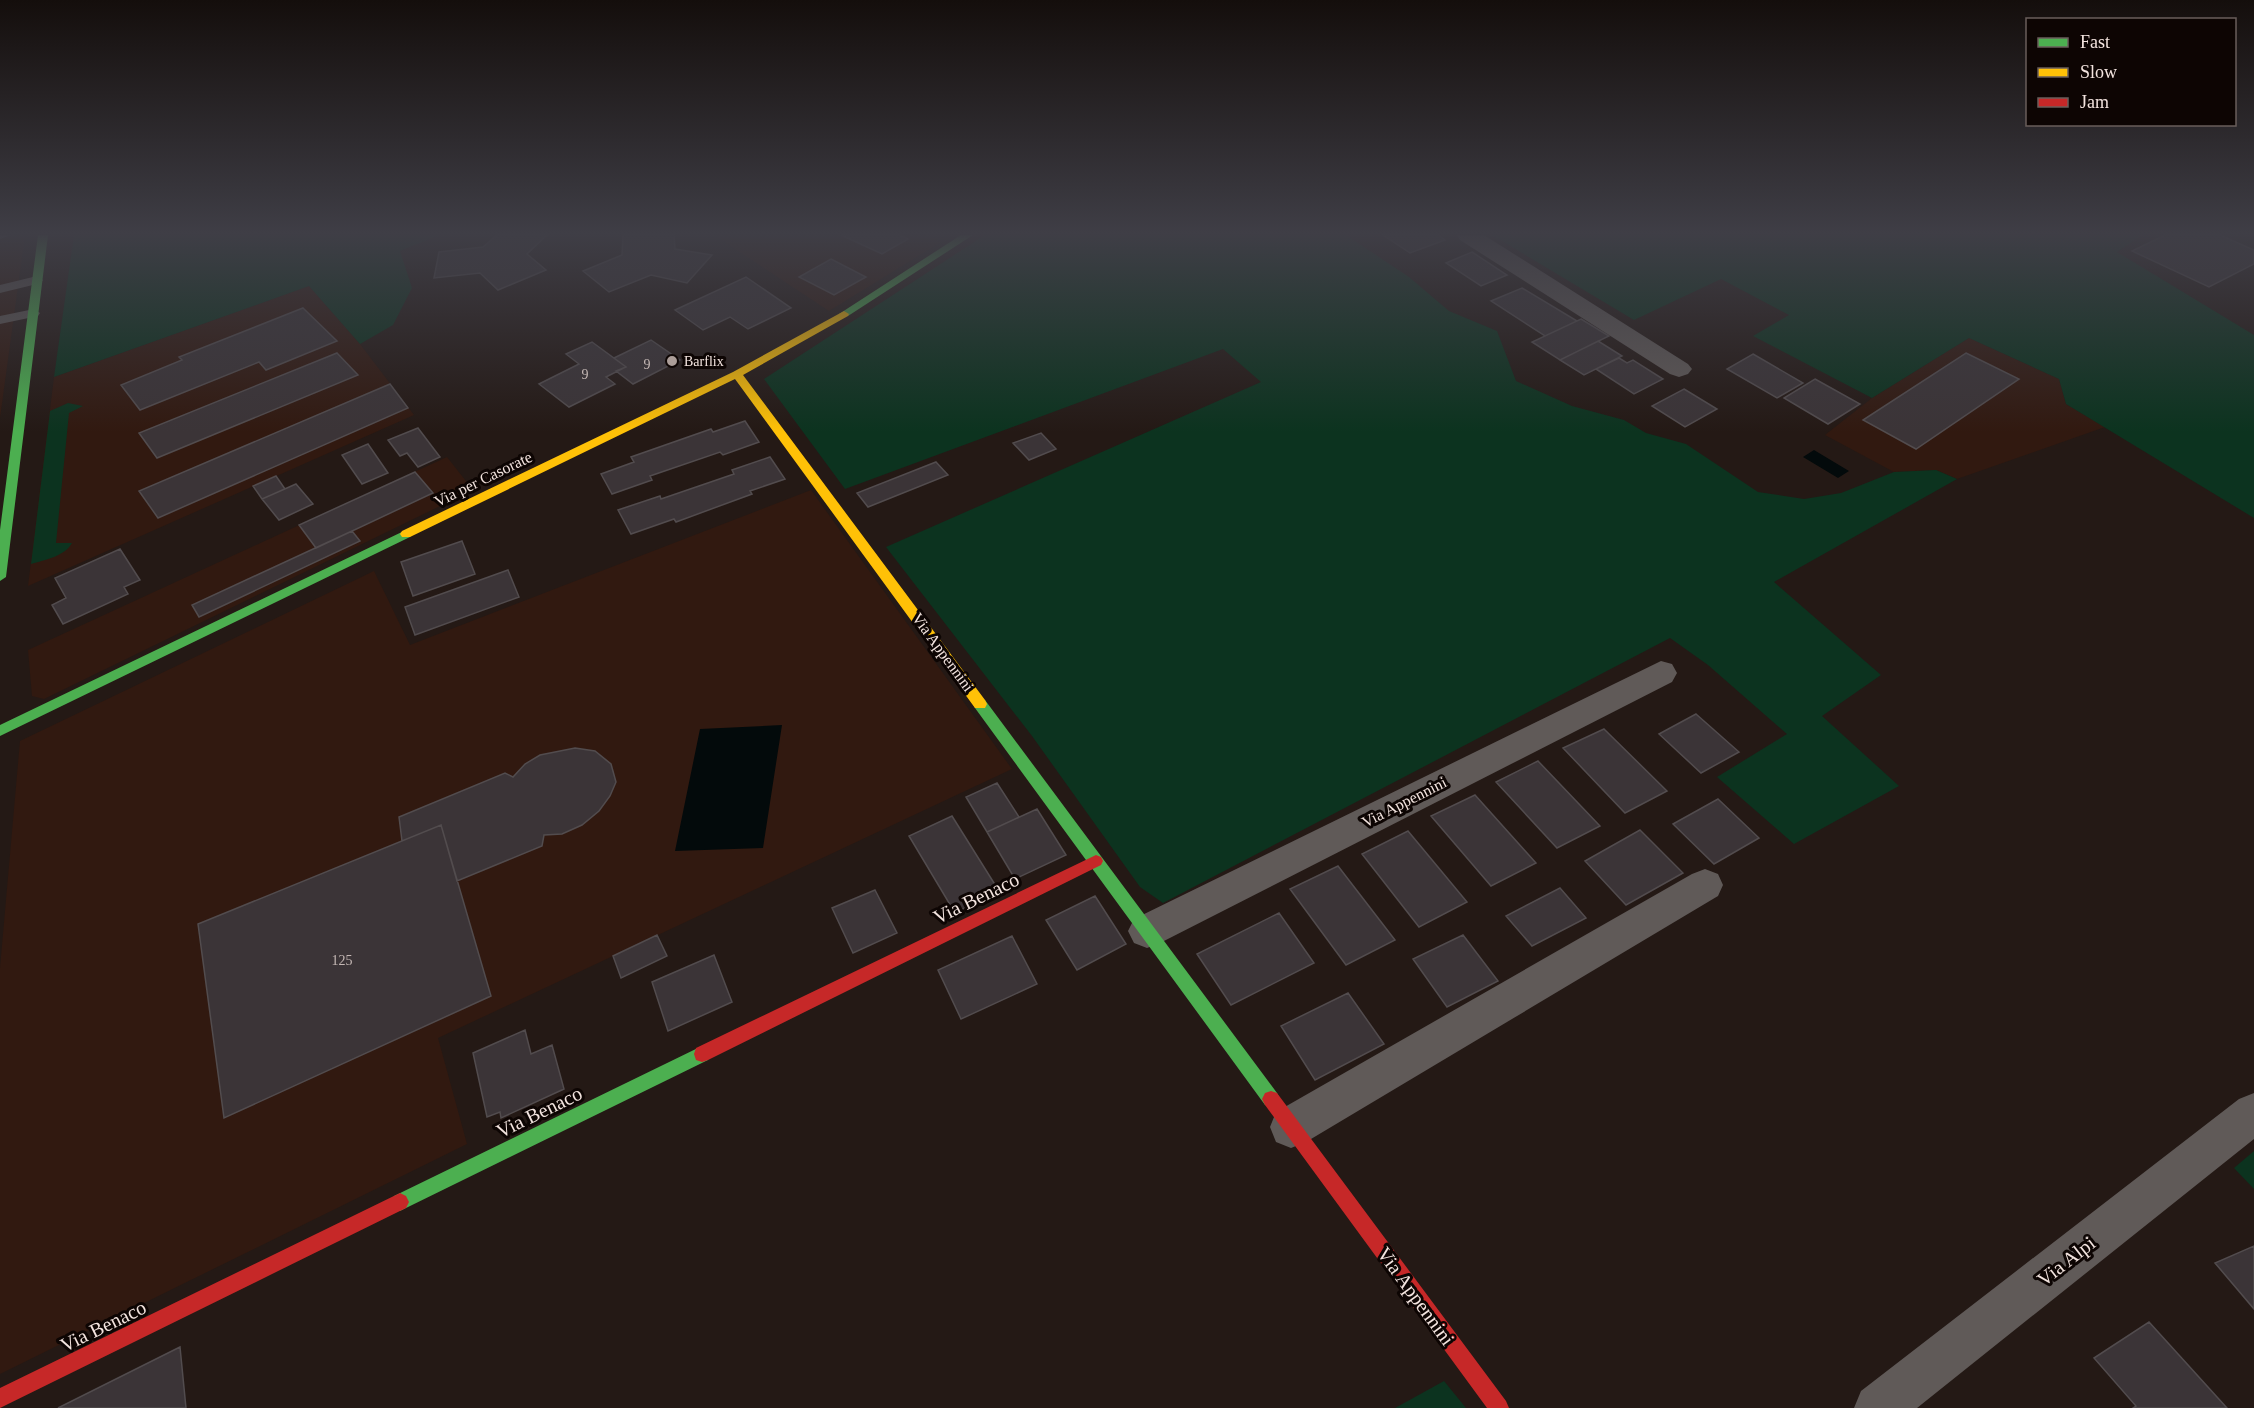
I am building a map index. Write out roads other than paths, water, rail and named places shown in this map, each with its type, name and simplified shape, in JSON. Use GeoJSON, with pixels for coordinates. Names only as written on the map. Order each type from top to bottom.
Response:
{"type":"FeatureCollection","features":[{"type":"Feature","properties":{"kind":"street"},"geometry":{"type":"LineString","coordinates":[[0,577],[35,301]]}},
{"type":"Feature","properties":{"kind":"street","name":"Via per Casorate"},"geometry":{"type":"LineString","coordinates":[[0,731],[737,374],[826,325],[864,301]]}},
{"type":"Feature","properties":{"kind":"street"},"geometry":{"type":"LineString","coordinates":[[1571,301],[1679,369]]}},
{"type":"Feature","properties":{"kind":"street","name":"Via Appennini"},"geometry":{"type":"LineString","coordinates":[[737,374],[1499,1408]]}},
{"type":"Feature","properties":{"kind":"street","name":"Via Appennini"},"geometry":{"type":"LineString","coordinates":[[1147,931],[1661,673]]}},
{"type":"Feature","properties":{"kind":"street","name":"Via Benaco"},"geometry":{"type":"LineString","coordinates":[[0,1398],[1096,861]]}},
{"type":"Feature","properties":{"kind":"street"},"geometry":{"type":"LineString","coordinates":[[1291,1127],[1705,885]]}},
{"type":"Feature","properties":{"kind":"street","name":"Via Alpi"},"geometry":{"type":"LineString","coordinates":[[1878,1408],[2254,1113]]}},
{"type":"Feature","properties":{"kind":"lane"},"geometry":{"type":"LineString","coordinates":[[0,321],[34,313]]}},
{"type":"Feature","properties":{"kind":"place","name":"Barflix"},"geometry":{"type":"Point","coordinates":[672,361]}}]}
